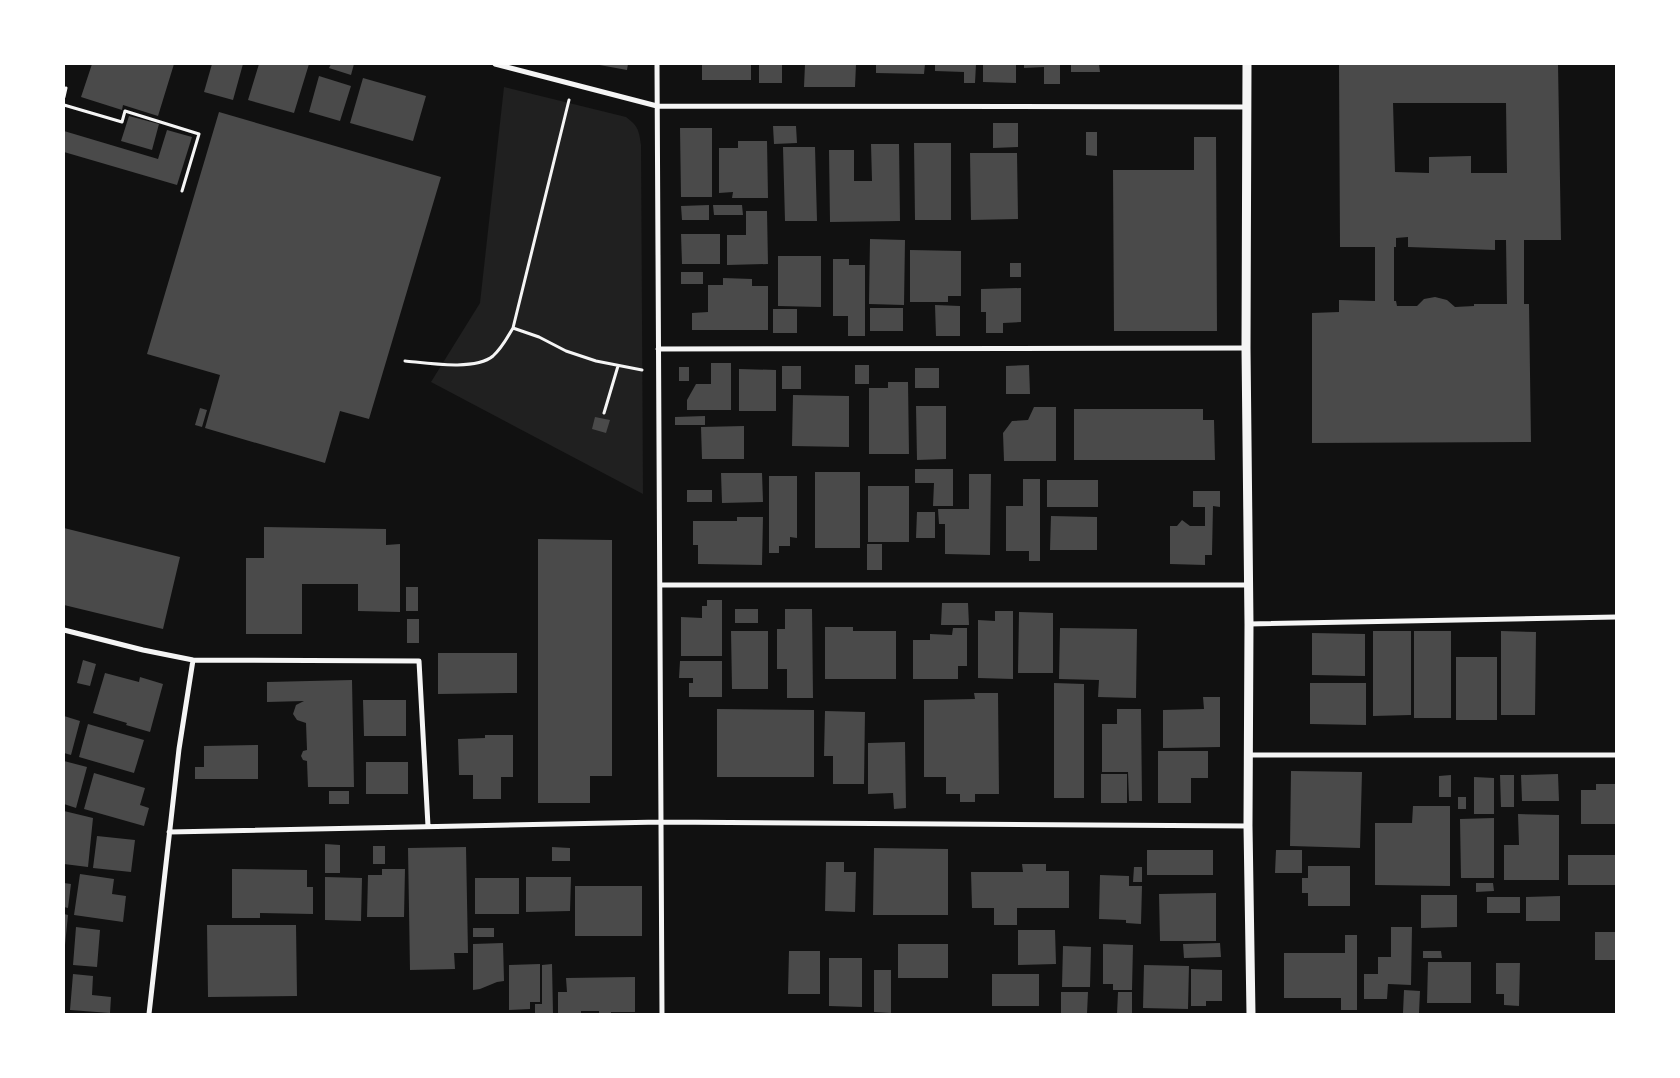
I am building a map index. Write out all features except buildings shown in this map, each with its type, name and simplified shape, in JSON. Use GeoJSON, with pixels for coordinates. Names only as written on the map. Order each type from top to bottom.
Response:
{"type":"FeatureCollection","features":[{"type":"Feature","properties":{"kind":"street"},"geometry":{"type":"LineString","coordinates":[[495,64],[657,106],[1247,107]]}},
{"type":"Feature","properties":{"kind":"street"},"geometry":{"type":"LineString","coordinates":[[656,64],[662,1014]]}},
{"type":"Feature","properties":{"kind":"street"},"geometry":{"type":"LineString","coordinates":[[1247,64],[1248,826],[1251,1014]]}},
{"type":"Feature","properties":{"kind":"street"},"geometry":{"type":"LineString","coordinates":[[658,349],[1246,348]]}},
{"type":"Feature","properties":{"kind":"street"},"geometry":{"type":"LineString","coordinates":[[660,585],[1248,585]]}},
{"type":"Feature","properties":{"kind":"street"},"geometry":{"type":"LineString","coordinates":[[1249,624],[1616,617]]}},
{"type":"Feature","properties":{"kind":"street"},"geometry":{"type":"LineString","coordinates":[[64,630],[143,650],[193,660],[419,661],[428,826]]}},
{"type":"Feature","properties":{"kind":"street"},"geometry":{"type":"LineString","coordinates":[[149,1014],[182,721],[193,660]]}},
{"type":"Feature","properties":{"kind":"street"},"geometry":{"type":"LineString","coordinates":[[1249,755],[1616,755]]}},
{"type":"Feature","properties":{"kind":"street"},"geometry":{"type":"LineString","coordinates":[[169,832],[660,822],[1248,826]]}},
{"type":"Feature","properties":{"kind":"path"},"geometry":{"type":"LineString","coordinates":[[405,361],[472,364],[491,357],[504,343],[513,328],[573,84]]}},
{"type":"Feature","properties":{"kind":"path"},"geometry":{"type":"LineString","coordinates":[[64,97],[66,88]]}},
{"type":"Feature","properties":{"kind":"path"},"geometry":{"type":"LineString","coordinates":[[64,105],[122,122],[125,111],[199,134],[182,191]]}},
{"type":"Feature","properties":{"kind":"path"},"geometry":{"type":"LineString","coordinates":[[513,328],[539,337],[566,351],[596,361],[632,370],[658,372]]}},
{"type":"Feature","properties":{"kind":"path"},"geometry":{"type":"LineString","coordinates":[[604,413],[618,366]]}},
{"type":"Feature","properties":{"kind":"shaded area"},"geometry":{"type":"Polygon","coordinates":[[[504,87],[626,117],[639,132],[641,145],[643,494],[431,382],[480,303],[504,87]]]}}]}
